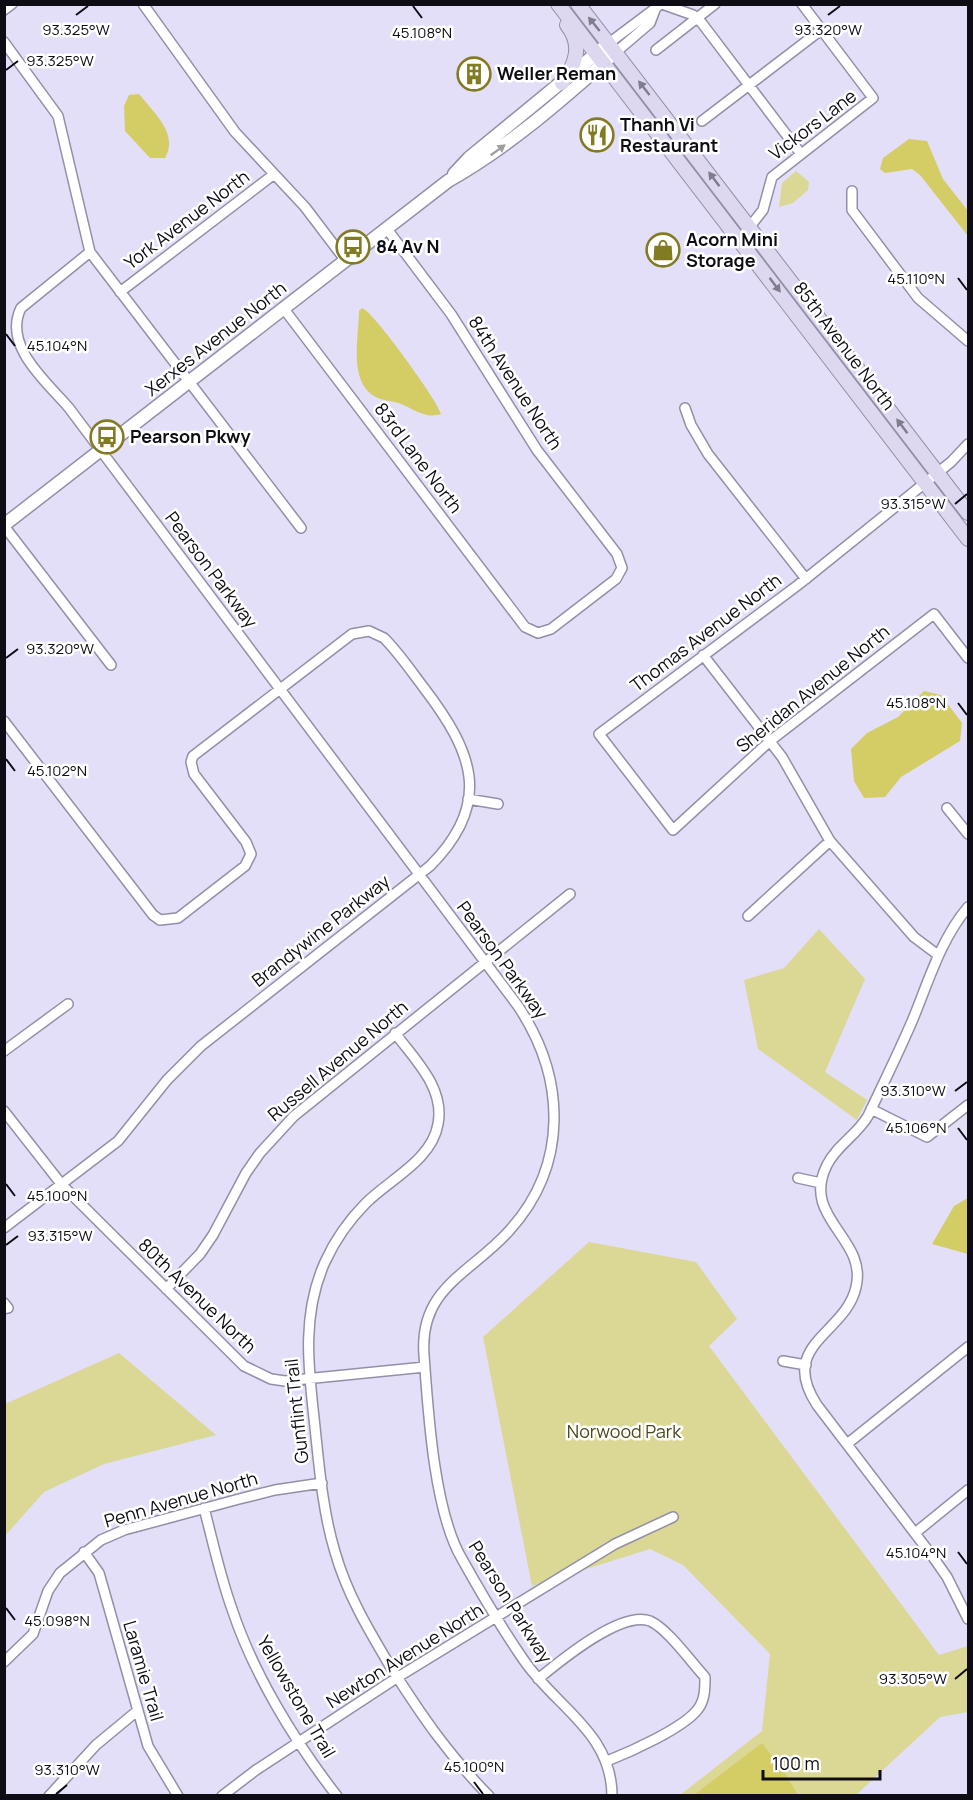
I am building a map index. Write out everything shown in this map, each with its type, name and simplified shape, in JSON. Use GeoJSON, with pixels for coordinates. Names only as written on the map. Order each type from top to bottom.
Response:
{"type":"FeatureCollection","features":[{"type":"Feature","properties":{"kind":"main road"},"geometry":{"type":"LineString","coordinates":[[550,4],[570,30],[576,47],[572,69],[562,83]]}},
{"type":"Feature","properties":{"kind":"main road","name":"85th Avenue North"},"geometry":{"type":"LineString","coordinates":[[558,4],[969,539]]}},
{"type":"Feature","properties":{"kind":"main road","name":"85th Avenue North"},"geometry":{"type":"LineString","coordinates":[[578,4],[969,513]]}},
{"type":"Feature","properties":{"kind":"street"},"geometry":{"type":"LineString","coordinates":[[4,10],[12,4]]}},
{"type":"Feature","properties":{"kind":"street"},"geometry":{"type":"LineString","coordinates":[[143,4],[235,132],[305,207],[346,261]]}},
{"type":"Feature","properties":{"kind":"street"},"geometry":{"type":"LineString","coordinates":[[656,50],[715,4]]}},
{"type":"Feature","properties":{"kind":"street"},"geometry":{"type":"LineString","coordinates":[[702,121],[821,30],[802,4]]}},
{"type":"Feature","properties":{"kind":"street"},"geometry":{"type":"LineString","coordinates":[[659,6],[698,18],[801,154]]}},
{"type":"Feature","properties":{"kind":"street","name":"Xerxes Avenue North"},"geometry":{"type":"LineString","coordinates":[[4,526],[448,181],[475,166],[535,123],[601,58],[659,6]]}},
{"type":"Feature","properties":{"kind":"street","name":"Vickors Lane"},"geometry":{"type":"LineString","coordinates":[[740,239],[748,225],[763,210],[772,177],[873,98],[821,30]]}},
{"type":"Feature","properties":{"kind":"street"},"geometry":{"type":"LineString","coordinates":[[4,42],[58,116],[90,252],[191,381],[301,528]]}},
{"type":"Feature","properties":{"kind":"street","name":"Xerxes Avenue North"},"geometry":{"type":"LineString","coordinates":[[448,181],[469,158],[562,83],[601,58]]}},
{"type":"Feature","properties":{"kind":"street","name":"York Avenue North"},"geometry":{"type":"LineString","coordinates":[[120,292],[273,175]]}},
{"type":"Feature","properties":{"kind":"street"},"geometry":{"type":"LineString","coordinates":[[852,191],[852,210],[918,298],[969,341]]}},
{"type":"Feature","properties":{"kind":"street","name":"84th Avenue North"},"geometry":{"type":"LineString","coordinates":[[387,229],[451,314],[537,450],[617,554],[622,568],[616,579],[550,629],[538,633],[525,627]]}},
{"type":"Feature","properties":{"kind":"street","name":"Pearson Parkway"},"geometry":{"type":"LineString","coordinates":[[90,252],[26,302],[18,314],[21,348],[26,358],[101,450],[485,962],[523,1013],[542,1049],[554,1096],[552,1145],[546,1168],[524,1212],[491,1249],[454,1278],[432,1305],[423,1338],[425,1367],[438,1483],[444,1509],[461,1558],[538,1679],[595,1738],[607,1761],[612,1796]]}},
{"type":"Feature","properties":{"kind":"street","name":"83rd Lane North"},"geometry":{"type":"LineString","coordinates":[[284,309],[525,627]]}},
{"type":"Feature","properties":{"kind":"street"},"geometry":{"type":"LineString","coordinates":[[686,408],[691,425],[708,453],[806,579]]}},
{"type":"Feature","properties":{"kind":"street","name":"Thomas Avenue North"},"geometry":{"type":"LineString","coordinates":[[673,830],[599,734],[806,579],[938,473],[969,444]]}},
{"type":"Feature","properties":{"kind":"street"},"geometry":{"type":"LineString","coordinates":[[4,526],[111,665]]}},
{"type":"Feature","properties":{"kind":"street","name":"Sheridan Avenue North"},"geometry":{"type":"LineString","coordinates":[[673,830],[770,741],[934,614],[969,658]]}},
{"type":"Feature","properties":{"kind":"street","name":"Brandywine Parkway"},"geometry":{"type":"LineString","coordinates":[[4,1228],[118,1141],[167,1080],[201,1046],[419,874],[443,854],[453,839],[468,799],[468,769],[457,735],[384,638],[369,631],[345,638],[279,689]]}},
{"type":"Feature","properties":{"kind":"street"},"geometry":{"type":"LineString","coordinates":[[703,656],[770,741],[830,841],[914,937],[938,955]]}},
{"type":"Feature","properties":{"kind":"street"},"geometry":{"type":"LineString","coordinates":[[4,721],[153,915],[167,921],[178,918],[249,861],[251,854],[246,842],[194,774],[191,762],[197,751],[279,689]]}},
{"type":"Feature","properties":{"kind":"street"},"geometry":{"type":"LineString","coordinates":[[468,799],[498,804]]}},
{"type":"Feature","properties":{"kind":"street"},"geometry":{"type":"LineString","coordinates":[[947,808],[969,834]]}},
{"type":"Feature","properties":{"kind":"street"},"geometry":{"type":"LineString","coordinates":[[748,916],[830,841]]}},
{"type":"Feature","properties":{"kind":"street","name":"Russell Avenue North"},"geometry":{"type":"LineString","coordinates":[[166,1289],[207,1245],[246,1173],[276,1134],[312,1100],[570,894]]}},
{"type":"Feature","properties":{"kind":"street"},"geometry":{"type":"LineString","coordinates":[[969,907],[951,931],[938,955],[912,1020],[871,1109],[861,1127],[827,1164],[821,1183],[821,1200],[824,1212],[854,1256],[857,1284],[848,1310],[816,1339],[806,1365],[807,1386],[817,1405],[947,1577],[969,1619]]}},
{"type":"Feature","properties":{"kind":"street"},"geometry":{"type":"LineString","coordinates":[[4,1051],[68,1004]]}},
{"type":"Feature","properties":{"kind":"street","name":"Gunflint Trail"},"geometry":{"type":"LineString","coordinates":[[395,1033],[434,1088],[438,1101],[438,1126],[434,1138],[418,1159],[354,1215],[326,1262],[309,1321],[310,1380],[322,1483],[327,1520],[345,1583],[358,1613],[432,1733],[489,1796]]}},
{"type":"Feature","properties":{"kind":"street"},"geometry":{"type":"LineString","coordinates":[[871,1109],[927,1137],[969,1105]]}},
{"type":"Feature","properties":{"kind":"street","name":"80th Avenue North"},"geometry":{"type":"LineString","coordinates":[[4,1111],[62,1185],[244,1366],[271,1379],[310,1380],[425,1367]]}},
{"type":"Feature","properties":{"kind":"street"},"geometry":{"type":"LineString","coordinates":[[798,1178],[821,1183]]}},
{"type":"Feature","properties":{"kind":"street"},"geometry":{"type":"LineString","coordinates":[[847,1444],[969,1347]]}},
{"type":"Feature","properties":{"kind":"street"},"geometry":{"type":"LineString","coordinates":[[783,1361],[806,1365]]}},
{"type":"Feature","properties":{"kind":"street","name":"Penn Avenue North"},"geometry":{"type":"LineString","coordinates":[[4,1662],[18,1652],[33,1634],[53,1582],[84,1552],[112,1534],[274,1490],[322,1483]]}},
{"type":"Feature","properties":{"kind":"street"},"geometry":{"type":"LineString","coordinates":[[915,1533],[969,1490]]}},
{"type":"Feature","properties":{"kind":"street","name":"Yellowstone Trail"},"geometry":{"type":"LineString","coordinates":[[204,1508],[225,1589],[244,1641],[274,1700],[337,1796]]}},
{"type":"Feature","properties":{"kind":"street","name":"Newton Avenue North"},"geometry":{"type":"LineString","coordinates":[[222,1796],[256,1770],[398,1677],[615,1544],[673,1517]]}},
{"type":"Feature","properties":{"kind":"street","name":"Laramie Trail"},"geometry":{"type":"LineString","coordinates":[[84,1552],[101,1580],[148,1746],[178,1796]]}},
{"type":"Feature","properties":{"kind":"street"},"geometry":{"type":"LineString","coordinates":[[538,1679],[572,1652],[620,1623],[640,1619],[660,1629],[705,1677],[704,1700],[691,1716],[639,1747],[607,1761]]}},
{"type":"Feature","properties":{"kind":"street"},"geometry":{"type":"LineString","coordinates":[[49,1796],[96,1745],[137,1711]]}},
{"type":"Feature","properties":{"kind":"green space"},"geometry":{"type":"Polygon","coordinates":[[[796,171],[809,182],[808,190],[793,203],[779,207],[782,183],[796,171]]]}},
{"type":"Feature","properties":{"kind":"green space"},"geometry":{"type":"Polygon","coordinates":[[[819,929],[865,979],[825,1072],[867,1100],[857,1120],[758,1049],[744,980],[784,968],[819,929]]]}},
{"type":"Feature","properties":{"kind":"green space","name":"Norwood Park"},"geometry":{"type":"Polygon","coordinates":[[[589,1242],[696,1262],[737,1319],[709,1346],[939,1655],[968,1646],[968,1712],[940,1717],[856,1795],[680,1795],[762,1731],[770,1654],[683,1565],[650,1549],[532,1586],[483,1337],[589,1242]]]}},
{"type":"Feature","properties":{"kind":"green space"},"geometry":{"type":"Polygon","coordinates":[[[119,1353],[216,1435],[104,1464],[44,1492],[5,1536],[5,1404],[119,1353]]]}},
{"type":"Feature","properties":{"kind":"shaded area"},"geometry":{"type":"Polygon","coordinates":[[[139,94],[158,116],[167,132],[169,149],[165,158],[150,158],[125,131],[124,106],[129,95],[139,94]]]}},
{"type":"Feature","properties":{"kind":"shaded area"},"geometry":{"type":"Polygon","coordinates":[[[909,139],[927,141],[943,179],[968,211],[968,236],[920,175],[912,169],[885,173],[880,169],[883,158],[909,139]]]}},
{"type":"Feature","properties":{"kind":"shaded area"},"geometry":{"type":"Polygon","coordinates":[[[362,308],[404,357],[429,392],[441,414],[425,415],[398,403],[378,398],[368,392],[358,372],[357,359],[359,311],[362,308]]]}},
{"type":"Feature","properties":{"kind":"shaded area"},"geometry":{"type":"Polygon","coordinates":[[[924,691],[941,695],[962,723],[960,741],[901,777],[885,797],[864,798],[854,781],[851,749],[867,733],[898,717],[924,691]]]}},
{"type":"Feature","properties":{"kind":"shaded area"},"geometry":{"type":"Polygon","coordinates":[[[968,1198],[968,1254],[932,1244],[954,1206],[968,1198]]]}},
{"type":"Feature","properties":{"kind":"shaded area"},"geometry":{"type":"Polygon","coordinates":[[[762,1743],[783,1770],[798,1795],[694,1795],[762,1743]]]}},
{"type":"Feature","properties":{"kind":"place","name":"Weller Reman"},"geometry":{"type":"Point","coordinates":[474,74]}},
{"type":"Feature","properties":{"kind":"place","name":"Thanh Vi Restaurant"},"geometry":{"type":"Point","coordinates":[597,135]}},
{"type":"Feature","properties":{"kind":"place","name":"84 Av N"},"geometry":{"type":"Point","coordinates":[353,247]}},
{"type":"Feature","properties":{"kind":"place","name":"Acorn Mini Storage"},"geometry":{"type":"Point","coordinates":[663,250]}},
{"type":"Feature","properties":{"kind":"place","name":"Pearson Pkwy"},"geometry":{"type":"Point","coordinates":[107,437]}}]}
